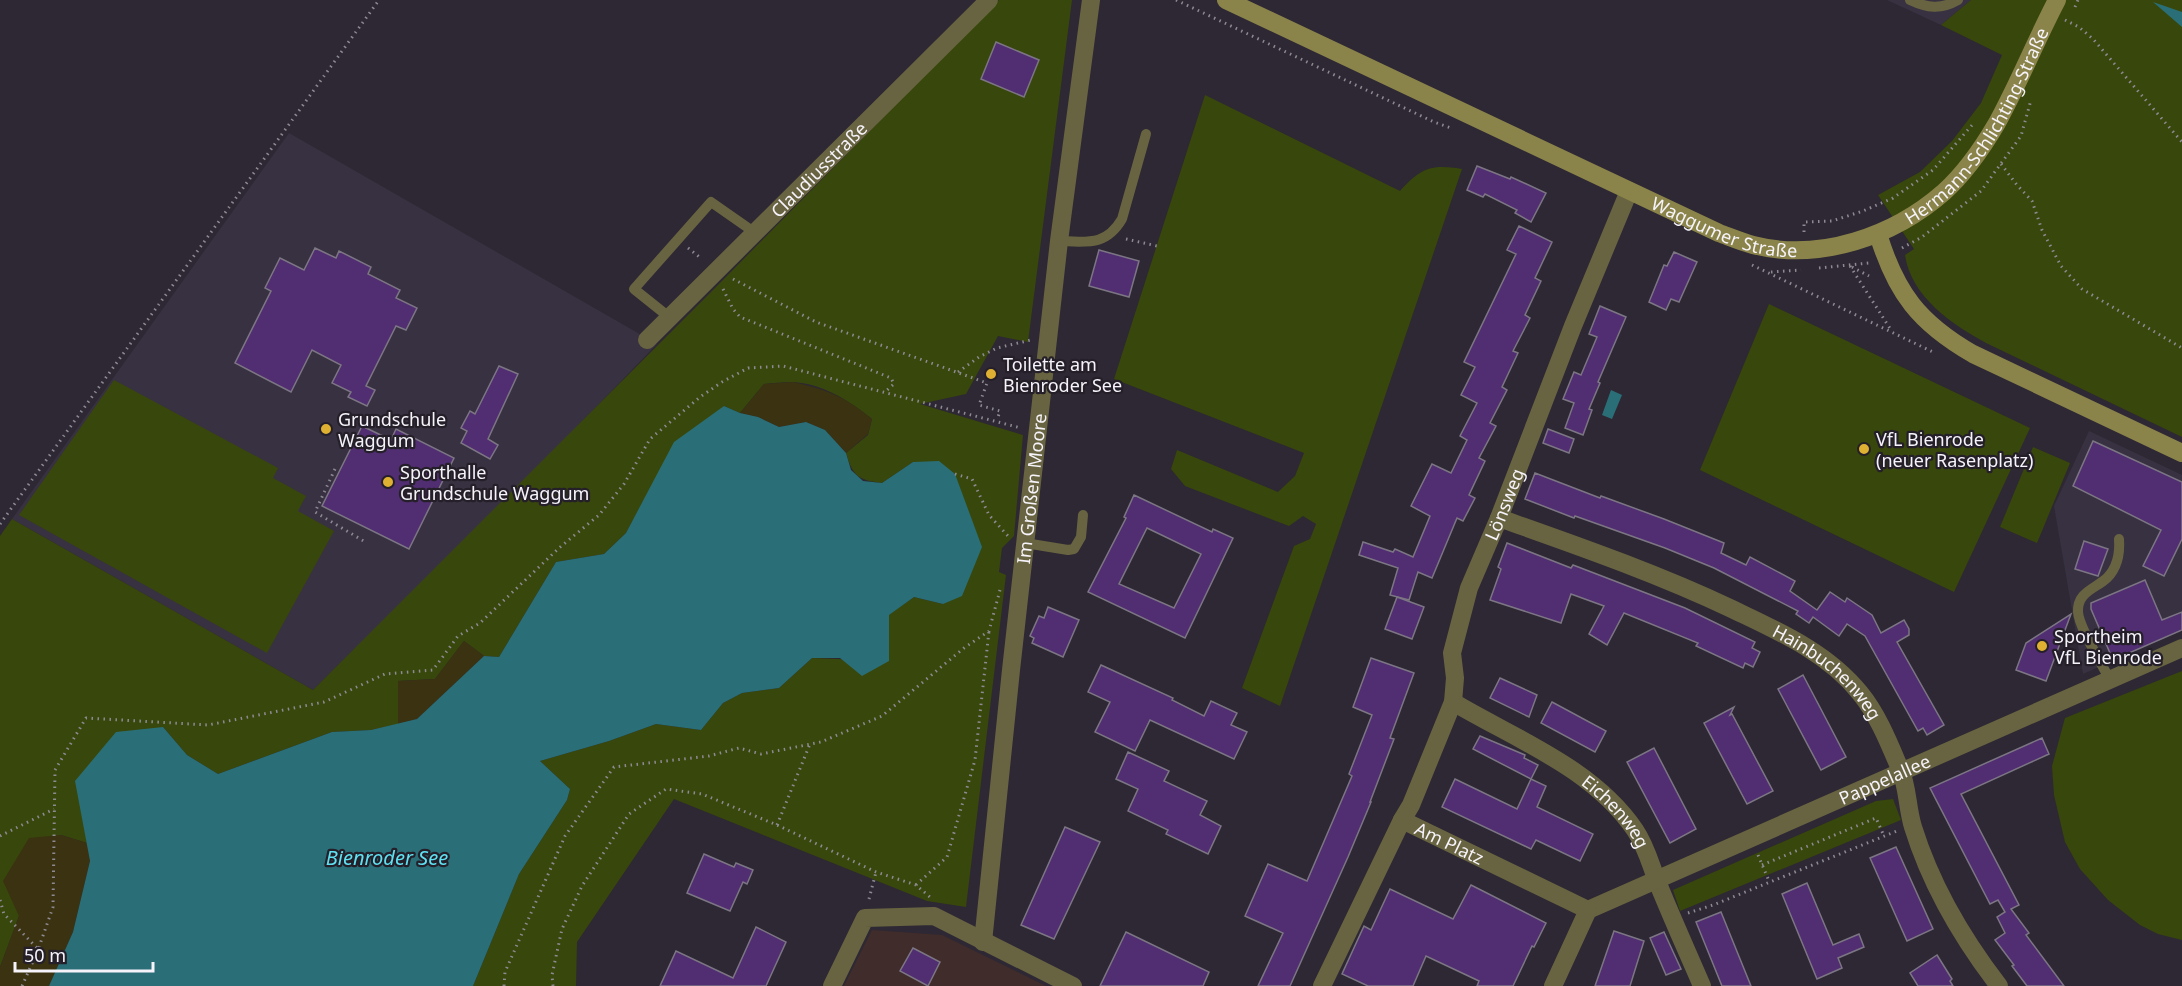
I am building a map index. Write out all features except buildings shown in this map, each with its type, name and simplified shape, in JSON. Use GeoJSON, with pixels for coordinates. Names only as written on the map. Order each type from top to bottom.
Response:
{"type":"FeatureCollection","features":[{"type":"Feature","properties":{"kind":"street","name":"Claudiusstraße"},"geometry":{"type":"LineString","coordinates":[[647,340],[989,0]]}},
{"type":"Feature","properties":{"kind":"street","name":"Im Großen Moore"},"geometry":{"type":"LineString","coordinates":[[983,942],[1059,241],[1091,0]]}},
{"type":"Feature","properties":{"kind":"street","name":"Waggumer Straße"},"geometry":{"type":"LineString","coordinates":[[1226,0],[1719,233],[1754,246],[1825,248],[1878,234]]}},
{"type":"Feature","properties":{"kind":"street","name":"Hermann-Schlichting-Straße"},"geometry":{"type":"LineString","coordinates":[[1878,234],[1922,208],[1956,180],[1997,122],[2054,7]]}},
{"type":"Feature","properties":{"kind":"street","name":"Lönsweg"},"geometry":{"type":"LineString","coordinates":[[1402,820],[1411,806],[1453,702],[1455,678],[1452,653],[1469,588],[1629,191]]}},
{"type":"Feature","properties":{"kind":"street"},"geometry":{"type":"LineString","coordinates":[[1878,234],[1888,264],[1906,297],[1925,320],[1945,337],[1973,354],[2182,453]]}},
{"type":"Feature","properties":{"kind":"street","name":"Hainbuchenweg"},"geometry":{"type":"LineString","coordinates":[[1499,518],[1655,574],[1771,627],[1803,644],[1833,666],[1859,691],[1871,708],[1901,772],[1912,825],[1928,868],[1957,926],[1980,962],[1999,986]]}},
{"type":"Feature","properties":{"kind":"street","name":"Pappelallee"},"geometry":{"type":"LineString","coordinates":[[1588,910],[2182,648]]}},
{"type":"Feature","properties":{"kind":"street","name":"Eichenweg"},"geometry":{"type":"LineString","coordinates":[[1453,702],[1558,761],[1590,783],[1617,809],[1635,830],[1648,855],[1702,986]]}},
{"type":"Feature","properties":{"kind":"street","name":"Am Platz"},"geometry":{"type":"LineString","coordinates":[[1322,986],[1402,820],[1588,910]]}},
{"type":"Feature","properties":{"kind":"street"},"geometry":{"type":"LineString","coordinates":[[1553,986],[1588,910]]}},
{"type":"Feature","properties":{"kind":"street"},"geometry":{"type":"LineString","coordinates":[[832,986],[865,918],[934,916],[1073,986]]}},
{"type":"Feature","properties":{"kind":"lane"},"geometry":{"type":"LineString","coordinates":[[1910,0],[1926,7],[1939,7],[1958,0]]}},
{"type":"Feature","properties":{"kind":"lane"},"geometry":{"type":"LineString","coordinates":[[1059,241],[1087,242],[1110,235],[1122,219],[1146,134]]}},
{"type":"Feature","properties":{"kind":"lane"},"geometry":{"type":"LineString","coordinates":[[669,317],[634,289],[711,202],[754,232]]}},
{"type":"Feature","properties":{"kind":"lane"},"geometry":{"type":"LineString","coordinates":[[1025,545],[1074,549],[1081,537],[1083,515]]}},
{"type":"Feature","properties":{"kind":"lane"},"geometry":{"type":"LineString","coordinates":[[2110,680],[2081,622],[2078,609],[2083,596],[2112,573],[2118,558],[2119,539]]}},
{"type":"Feature","properties":{"kind":"path"},"geometry":{"type":"LineString","coordinates":[[0,524],[379,0]]}},
{"type":"Feature","properties":{"kind":"path"},"geometry":{"type":"LineString","coordinates":[[2054,7],[2093,39],[2182,142]]}},
{"type":"Feature","properties":{"kind":"path"},"geometry":{"type":"LineString","coordinates":[[1804,232],[1804,222],[1832,221],[1863,211],[1893,198],[1919,181],[1945,157],[1979,117]]}},
{"type":"Feature","properties":{"kind":"path"},"geometry":{"type":"LineString","coordinates":[[2001,164],[2032,201],[2042,230],[2061,266],[2082,289],[2182,348]]}},
{"type":"Feature","properties":{"kind":"path"},"geometry":{"type":"LineString","coordinates":[[1110,235],[1157,246]]}},
{"type":"Feature","properties":{"kind":"path"},"geometry":{"type":"LineString","coordinates":[[677,240],[716,270],[816,322],[987,383],[979,405],[1000,411],[997,421]]}},
{"type":"Feature","properties":{"kind":"path"},"geometry":{"type":"LineString","coordinates":[[1839,267],[1850,266],[1869,276]]}},
{"type":"Feature","properties":{"kind":"path"},"geometry":{"type":"LineString","coordinates":[[1850,266],[1892,332]]}},
{"type":"Feature","properties":{"kind":"path"},"geometry":{"type":"LineString","coordinates":[[716,270],[730,303],[740,317],[891,378],[894,384],[885,392]]}},
{"type":"Feature","properties":{"kind":"path"},"geometry":{"type":"LineString","coordinates":[[958,372],[997,348],[1022,343],[1049,333]]}},
{"type":"Feature","properties":{"kind":"path"},"geometry":{"type":"LineString","coordinates":[[22,986],[53,907],[55,770],[86,718],[208,725],[324,702],[385,674],[433,670],[458,636],[480,623],[559,548],[599,515],[624,484],[650,439],[700,397],[748,368],[783,366],[1038,432]]}},
{"type":"Feature","properties":{"kind":"path"},"geometry":{"type":"LineString","coordinates":[[335,469],[315,512],[367,543]]}},
{"type":"Feature","properties":{"kind":"path"},"geometry":{"type":"LineString","coordinates":[[955,474],[972,479],[989,515],[1004,533],[1025,545]]}},
{"type":"Feature","properties":{"kind":"path"},"geometry":{"type":"LineString","coordinates":[[916,885],[947,857],[972,771],[989,631],[1000,588]]}},
{"type":"Feature","properties":{"kind":"path"},"geometry":{"type":"LineString","coordinates":[[504,986],[505,972],[565,836],[614,767],[709,756],[739,748],[761,754],[821,742],[882,716],[964,648],[989,631]]}},
{"type":"Feature","properties":{"kind":"path"},"geometry":{"type":"LineString","coordinates":[[777,825],[810,744]]}},
{"type":"Feature","properties":{"kind":"path"},"geometry":{"type":"LineString","coordinates":[[552,986],[552,975],[562,929],[582,886],[629,814],[666,789],[702,794],[777,825],[876,872],[916,885],[933,900]]}},
{"type":"Feature","properties":{"kind":"path"},"geometry":{"type":"LineString","coordinates":[[0,836],[54,809]]}},
{"type":"Feature","properties":{"kind":"path"},"geometry":{"type":"LineString","coordinates":[[1762,865],[1876,818],[1884,836]]}},
{"type":"Feature","properties":{"kind":"path"},"geometry":{"type":"LineString","coordinates":[[1673,917],[1713,905],[1912,825]]}},
{"type":"Feature","properties":{"kind":"path"},"geometry":{"type":"LineString","coordinates":[[1751,838],[1769,881]]}},
{"type":"Feature","properties":{"kind":"path"},"geometry":{"type":"LineString","coordinates":[[865,918],[876,872]]}},
{"type":"Feature","properties":{"kind":"path"},"geometry":{"type":"LineString","coordinates":[[0,900],[4,914],[38,950]]}},
{"type":"Feature","properties":{"kind":"shaded area"},"geometry":{"type":"Polygon","coordinates":[[[1887,0],[1971,0],[1941,25],[1887,0]]]}},
{"type":"Feature","properties":{"kind":"shaded area","name":"Grundschule Waggum"},"geometry":{"type":"Polygon","coordinates":[[[289,133],[657,344],[494,513],[313,690],[12,519],[289,133]]]}},
{"type":"Feature","properties":{"kind":"shaded area"},"geometry":{"type":"Polygon","coordinates":[[[2089,431],[2182,475],[2182,630],[2083,674],[2054,506],[2089,431]]]}},
{"type":"Feature","properties":{"kind":"shaded area"},"geometry":{"type":"Polygon","coordinates":[[[872,930],[942,935],[1046,986],[844,986],[872,930]]]}},
{"type":"Feature","properties":{"kind":"green space"},"geometry":{"type":"Polygon","coordinates":[[[999,0],[1072,0],[1028,342],[998,336],[966,394],[920,404],[1023,435],[1014,536],[1002,548],[999,572],[1006,575],[966,907],[927,901],[674,799],[577,942],[576,986],[473,986],[519,874],[567,800],[570,789],[540,761],[609,741],[656,724],[701,730],[723,703],[742,693],[779,688],[812,658],[889,661],[888,615],[914,597],[943,604],[913,462],[882,483],[862,479],[854,472],[846,453],[868,435],[872,419],[825,389],[803,383],[782,382],[764,384],[740,413],[724,406],[645,498],[626,533],[604,554],[556,562],[499,657],[484,656],[464,641],[435,679],[398,681],[398,724],[371,730],[332,732],[218,774],[187,755],[163,727],[76,781],[87,843],[61,835],[19,916],[0,967],[0,536],[12,519],[313,690],[999,0]]]}},
{"type":"Feature","properties":{"kind":"green space"},"geometry":{"type":"Polygon","coordinates":[[[1971,0],[2182,0],[2182,437],[1986,343],[1947,318],[1935,308],[1915,284],[1905,255],[1914,249],[1878,195],[1920,172],[1952,141],[1981,103],[2002,55],[1941,25],[1971,0]]]}},
{"type":"Feature","properties":{"kind":"green space"},"geometry":{"type":"Polygon","coordinates":[[[1205,95],[1400,191],[1414,177],[1427,169],[1442,167],[1462,169],[1280,706],[1242,688],[1294,546],[1310,539],[1316,524],[1303,516],[1289,526],[1185,486],[1171,469],[1177,450],[1278,492],[1295,476],[1304,453],[1114,379],[1205,95]]]}},
{"type":"Feature","properties":{"kind":"green space","name":"VfL Bienrode (neuer Rasenplatz)"},"geometry":{"type":"Polygon","coordinates":[[[1769,304],[2030,428],[1954,592],[1700,470],[1769,304]]]}},
{"type":"Feature","properties":{"kind":"green space"},"geometry":{"type":"Polygon","coordinates":[[[114,380],[278,468],[273,478],[306,496],[298,511],[334,531],[267,653],[19,515],[114,380]]]}},
{"type":"Feature","properties":{"kind":"green space"},"geometry":{"type":"Polygon","coordinates":[[[2033,447],[2070,463],[2037,543],[2000,527],[2033,447]]]}},
{"type":"Feature","properties":{"kind":"green space"},"geometry":{"type":"Polygon","coordinates":[[[2182,671],[2182,940],[2158,934],[2140,925],[2108,900],[2080,869],[2065,842],[2054,795],[2052,766],[2065,718],[2182,671]]]}},
{"type":"Feature","properties":{"kind":"green space"},"geometry":{"type":"Polygon","coordinates":[[[1893,799],[1901,820],[1680,911],[1673,890],[1876,801],[1893,799]]]}},
{"type":"Feature","properties":{"kind":"sand"},"geometry":{"type":"Polygon","coordinates":[[[793,382],[826,391],[853,405],[872,419],[868,434],[846,453],[825,430],[806,422],[779,427],[758,417],[740,413],[764,384],[793,382]]]}},
{"type":"Feature","properties":{"kind":"sand"},"geometry":{"type":"Polygon","coordinates":[[[464,641],[484,656],[417,719],[398,724],[398,681],[435,679],[464,641]]]}},
{"type":"Feature","properties":{"kind":"sand"},"geometry":{"type":"Polygon","coordinates":[[[61,835],[87,843],[90,861],[73,932],[49,986],[0,986],[0,967],[19,916],[3,881],[29,838],[61,835]]]}},
{"type":"Feature","properties":{"kind":"water"},"geometry":{"type":"Polygon","coordinates":[[[2153,2],[2182,12],[2182,27],[2153,2]]]}},
{"type":"Feature","properties":{"kind":"water"},"geometry":{"type":"Polygon","coordinates":[[[1611,390],[1622,395],[1612,419],[1602,415],[1611,390]]]}},
{"type":"Feature","properties":{"kind":"water","name":"Bienroder See"},"geometry":{"type":"Polygon","coordinates":[[[724,406],[758,417],[779,427],[806,422],[825,430],[846,453],[851,470],[863,481],[882,483],[913,462],[939,461],[955,474],[982,547],[962,596],[943,604],[914,597],[889,615],[889,661],[862,676],[840,658],[812,658],[779,688],[742,693],[723,703],[701,730],[656,724],[609,741],[540,761],[570,789],[567,800],[519,874],[473,986],[49,986],[73,932],[90,861],[75,781],[116,732],[163,727],[187,755],[218,774],[332,732],[371,730],[417,719],[484,656],[499,657],[556,562],[604,554],[626,533],[674,442],[724,406]]]}},
{"type":"Feature","properties":{"kind":"place","name":"Toilette am Bienroder See"},"geometry":{"type":"Point","coordinates":[991,374]}},
{"type":"Feature","properties":{"kind":"place","name":"Grundschule Waggum"},"geometry":{"type":"Point","coordinates":[326,429]}},
{"type":"Feature","properties":{"kind":"place","name":"VfL Bienrode (neuer Rasenplatz)"},"geometry":{"type":"Point","coordinates":[1864,449]}},
{"type":"Feature","properties":{"kind":"place","name":"Sporthalle Grundschule Waggum"},"geometry":{"type":"Point","coordinates":[388,482]}},
{"type":"Feature","properties":{"kind":"place","name":"Sportheim VfL Bienrode"},"geometry":{"type":"Point","coordinates":[2042,646]}}]}
